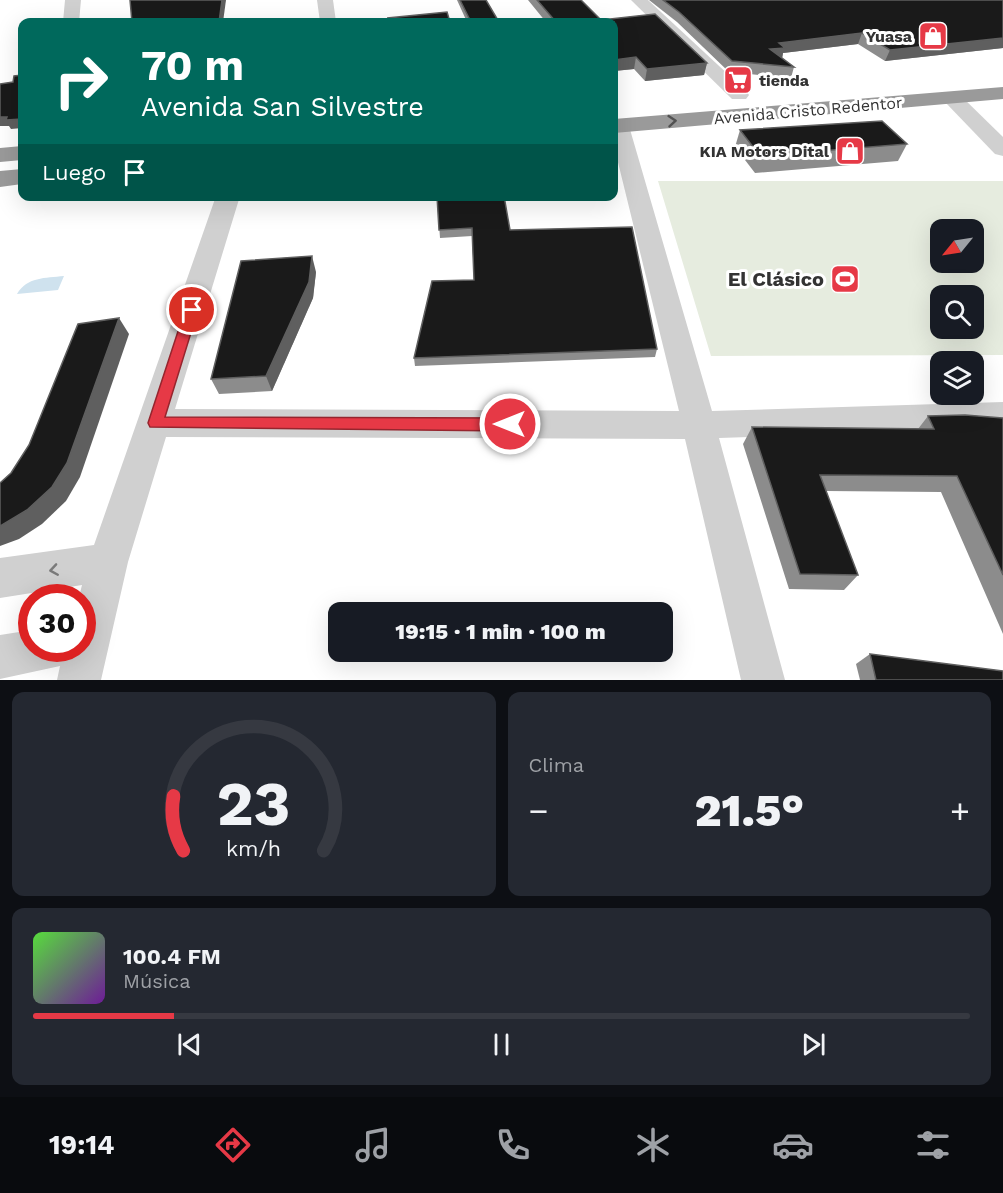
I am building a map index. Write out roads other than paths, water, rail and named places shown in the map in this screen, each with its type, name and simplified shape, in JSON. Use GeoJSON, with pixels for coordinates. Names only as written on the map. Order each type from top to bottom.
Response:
{"type":"FeatureCollection","features":[{"type":"Feature","properties":{"kind":"highway","name":"Avenida Cristo Redentor"},"geometry":{"type":"LineString","coordinates":[[618,118],[739,95],[1003,74]]}},
{"type":"Feature","properties":{"kind":"highway","name":"Avenida Cristo Redentor"},"geometry":{"type":"LineString","coordinates":[[618,119],[1003,93]]}},
{"type":"Feature","properties":{"kind":"highway"},"geometry":{"type":"LineString","coordinates":[[0,155],[18,153]]}},
{"type":"Feature","properties":{"kind":"highway"},"geometry":{"type":"LineString","coordinates":[[0,179],[18,177]]}},
{"type":"Feature","properties":{"kind":"street"},"geometry":{"type":"LineString","coordinates":[[71,18],[73,0]]}},
{"type":"Feature","properties":{"kind":"street"},"geometry":{"type":"LineString","coordinates":[[325,0],[327,18]]}},
{"type":"Feature","properties":{"kind":"street"},"geometry":{"type":"LineString","coordinates":[[639,0],[739,95]]}},
{"type":"Feature","properties":{"kind":"street"},"geometry":{"type":"LineString","coordinates":[[952,98],[1003,149]]}},
{"type":"Feature","properties":{"kind":"street"},"geometry":{"type":"LineString","coordinates":[[618,130],[699,425],[763,680]]}},
{"type":"Feature","properties":{"kind":"street"},"geometry":{"type":"LineString","coordinates":[[96,596],[156,423],[226,201]]}},
{"type":"Feature","properties":{"kind":"street"},"geometry":{"type":"LineString","coordinates":[[156,423],[699,425],[1003,415]]}},
{"type":"Feature","properties":{"kind":"street"},"geometry":{"type":"LineString","coordinates":[[0,578],[108,562]]}},
{"type":"Feature","properties":{"kind":"street"},"geometry":{"type":"LineString","coordinates":[[0,657],[18,656]]}},
{"type":"Feature","properties":{"kind":"water"},"geometry":{"type":"Polygon","coordinates":[[[64,276],[58,290],[17,294],[31,281],[64,276]]]}},
{"type":"Feature","properties":{"kind":"place","name":"Yuasa"},"geometry":{"type":"Point","coordinates":[933,36]}},
{"type":"Feature","properties":{"kind":"place","name":"tienda"},"geometry":{"type":"Point","coordinates":[738,80]}},
{"type":"Feature","properties":{"kind":"place","name":"KIA Motors Dital"},"geometry":{"type":"Point","coordinates":[850,151]}},
{"type":"Feature","properties":{"kind":"place","name":"El Clásico"},"geometry":{"type":"Point","coordinates":[845,279]}}]}
